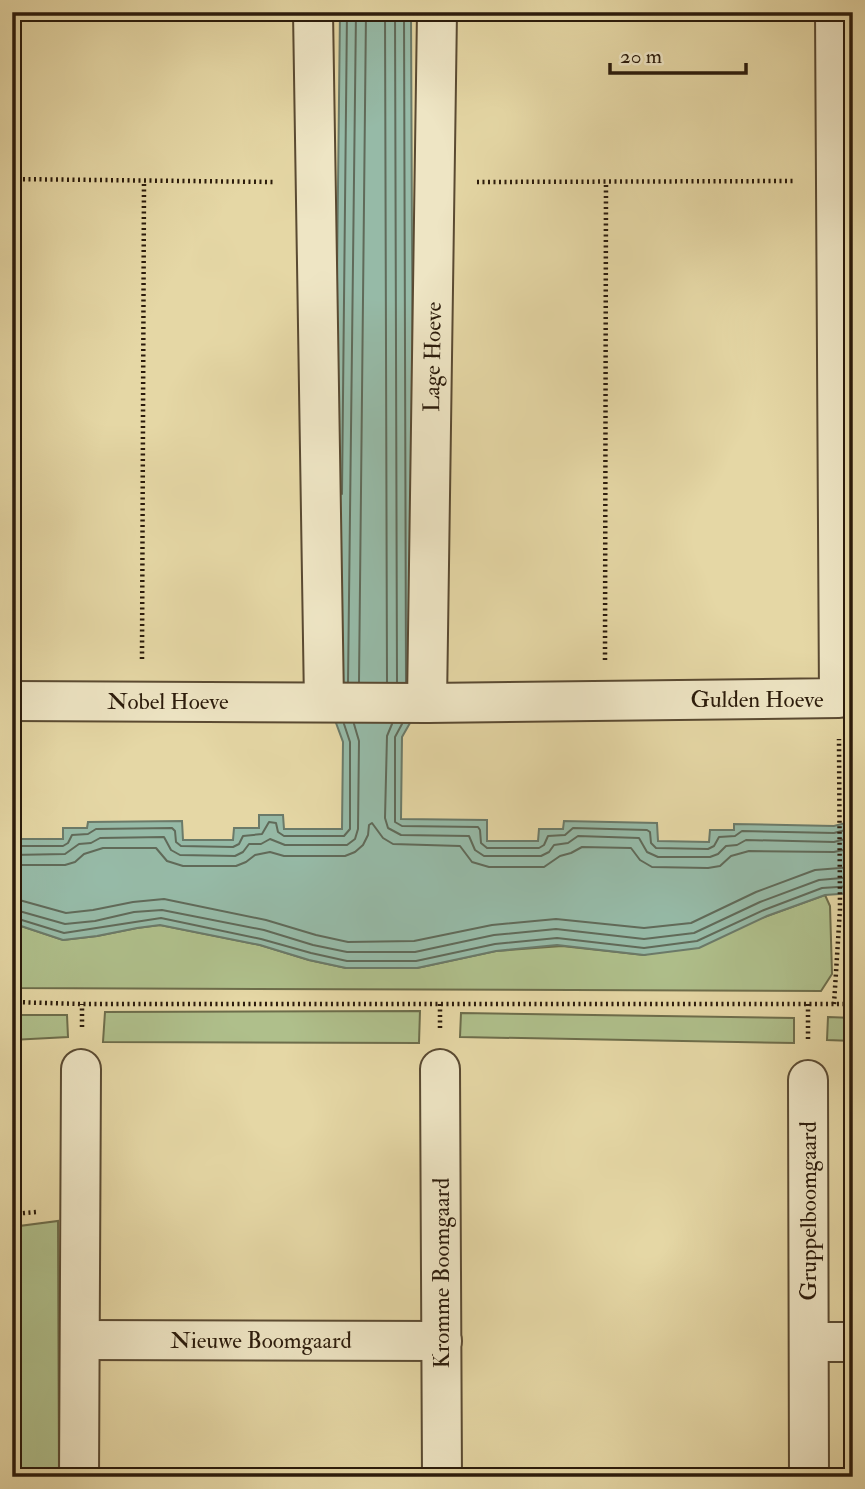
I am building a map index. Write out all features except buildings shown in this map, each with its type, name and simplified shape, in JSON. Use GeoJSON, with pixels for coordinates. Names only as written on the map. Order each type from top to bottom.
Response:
{"type":"FeatureCollection","features":[{"type":"Feature","properties":{"kind":"street"},"geometry":{"type":"LineString","coordinates":[[313,12],[327,702]]}},
{"type":"Feature","properties":{"kind":"street","name":"Lage Hoeve"},"geometry":{"type":"LineString","coordinates":[[424,702],[436,12]]}},
{"type":"Feature","properties":{"kind":"street","name":"Gulden Hoeve"},"geometry":{"type":"LineString","coordinates":[[327,702],[839,698],[835,12]]}},
{"type":"Feature","properties":{"kind":"street","name":"Nobel Hoeve"},"geometry":{"type":"LineString","coordinates":[[12,701],[327,702]]}},
{"type":"Feature","properties":{"kind":"street"},"geometry":{"type":"LineString","coordinates":[[79,1477],[81,1069]]}},
{"type":"Feature","properties":{"kind":"street","name":"Kromme Boomgaard"},"geometry":{"type":"LineString","coordinates":[[440,1069],[442,1477]]}},
{"type":"Feature","properties":{"kind":"street","name":"Gruppelboomgaard"},"geometry":{"type":"LineString","coordinates":[[808,1080],[809,1477]]}},
{"type":"Feature","properties":{"kind":"street","name":"Nieuwe Boomgaard"},"geometry":{"type":"LineString","coordinates":[[80,1340],[442,1340]]}},
{"type":"Feature","properties":{"kind":"street"},"geometry":{"type":"LineString","coordinates":[[809,1342],[853,1342]]}},
{"type":"Feature","properties":{"kind":"path"},"geometry":{"type":"LineString","coordinates":[[12,179],[316,182]]}},
{"type":"Feature","properties":{"kind":"path"},"geometry":{"type":"LineString","coordinates":[[142,701],[144,181]]}},
{"type":"Feature","properties":{"kind":"path"},"geometry":{"type":"LineString","coordinates":[[434,182],[836,181]]}},
{"type":"Feature","properties":{"kind":"path"},"geometry":{"type":"LineString","coordinates":[[605,700],[606,182]]}},
{"type":"Feature","properties":{"kind":"path"},"geometry":{"type":"LineString","coordinates":[[834,1004],[840,909],[839,698]]}},
{"type":"Feature","properties":{"kind":"path"},"geometry":{"type":"LineString","coordinates":[[12,1002],[853,1004]]}},
{"type":"Feature","properties":{"kind":"green space"},"geometry":{"type":"Polygon","coordinates":[[[825,895],[830,906],[832,974],[821,991],[12,988],[12,923],[63,940],[160,925],[260,945],[346,968],[417,968],[496,951],[562,946],[644,955],[825,895]]]}},
{"type":"Feature","properties":{"kind":"green space"},"geometry":{"type":"Polygon","coordinates":[[[420,1011],[419,1043],[103,1042],[105,1012],[420,1011]]]}},
{"type":"Feature","properties":{"kind":"green space"},"geometry":{"type":"Polygon","coordinates":[[[461,1013],[794,1018],[794,1043],[460,1037],[461,1013]]]}},
{"type":"Feature","properties":{"kind":"green space"},"geometry":{"type":"Polygon","coordinates":[[[12,1015],[67,1015],[68,1037],[12,1040],[12,1015]]]}},
{"type":"Feature","properties":{"kind":"green space"},"geometry":{"type":"Polygon","coordinates":[[[828,1017],[853,1018],[853,1041],[827,1040],[828,1017]]]}},
{"type":"Feature","properties":{"kind":"green space"},"geometry":{"type":"Polygon","coordinates":[[[58,1221],[59,1477],[12,1477],[12,1227],[58,1221]]]}},
{"type":"Feature","properties":{"kind":"water"},"geometry":{"type":"Polygon","coordinates":[[[12,12],[287,12],[287,19],[12,19],[12,12]]]}},
{"type":"Feature","properties":{"kind":"water"},"geometry":{"type":"Polygon","coordinates":[[[340,12],[411,12],[414,716],[402,737],[401,819],[487,820],[487,841],[538,841],[539,829],[563,829],[564,821],[657,823],[658,841],[709,842],[710,830],[734,830],[734,824],[834,826],[853,821],[853,893],[825,895],[767,916],[699,948],[644,955],[557,945],[496,951],[417,968],[346,968],[260,945],[160,925],[63,940],[12,923],[12,839],[63,839],[63,828],[87,828],[88,822],[182,821],[183,840],[233,840],[234,828],[259,828],[259,815],[283,815],[284,829],[342,829],[343,742],[332,712],[340,12]]]}},
{"type":"Feature","properties":{"kind":"water"},"geometry":{"type":"Polygon","coordinates":[[[462,12],[768,12],[769,20],[462,19],[462,12]]]}}]}
